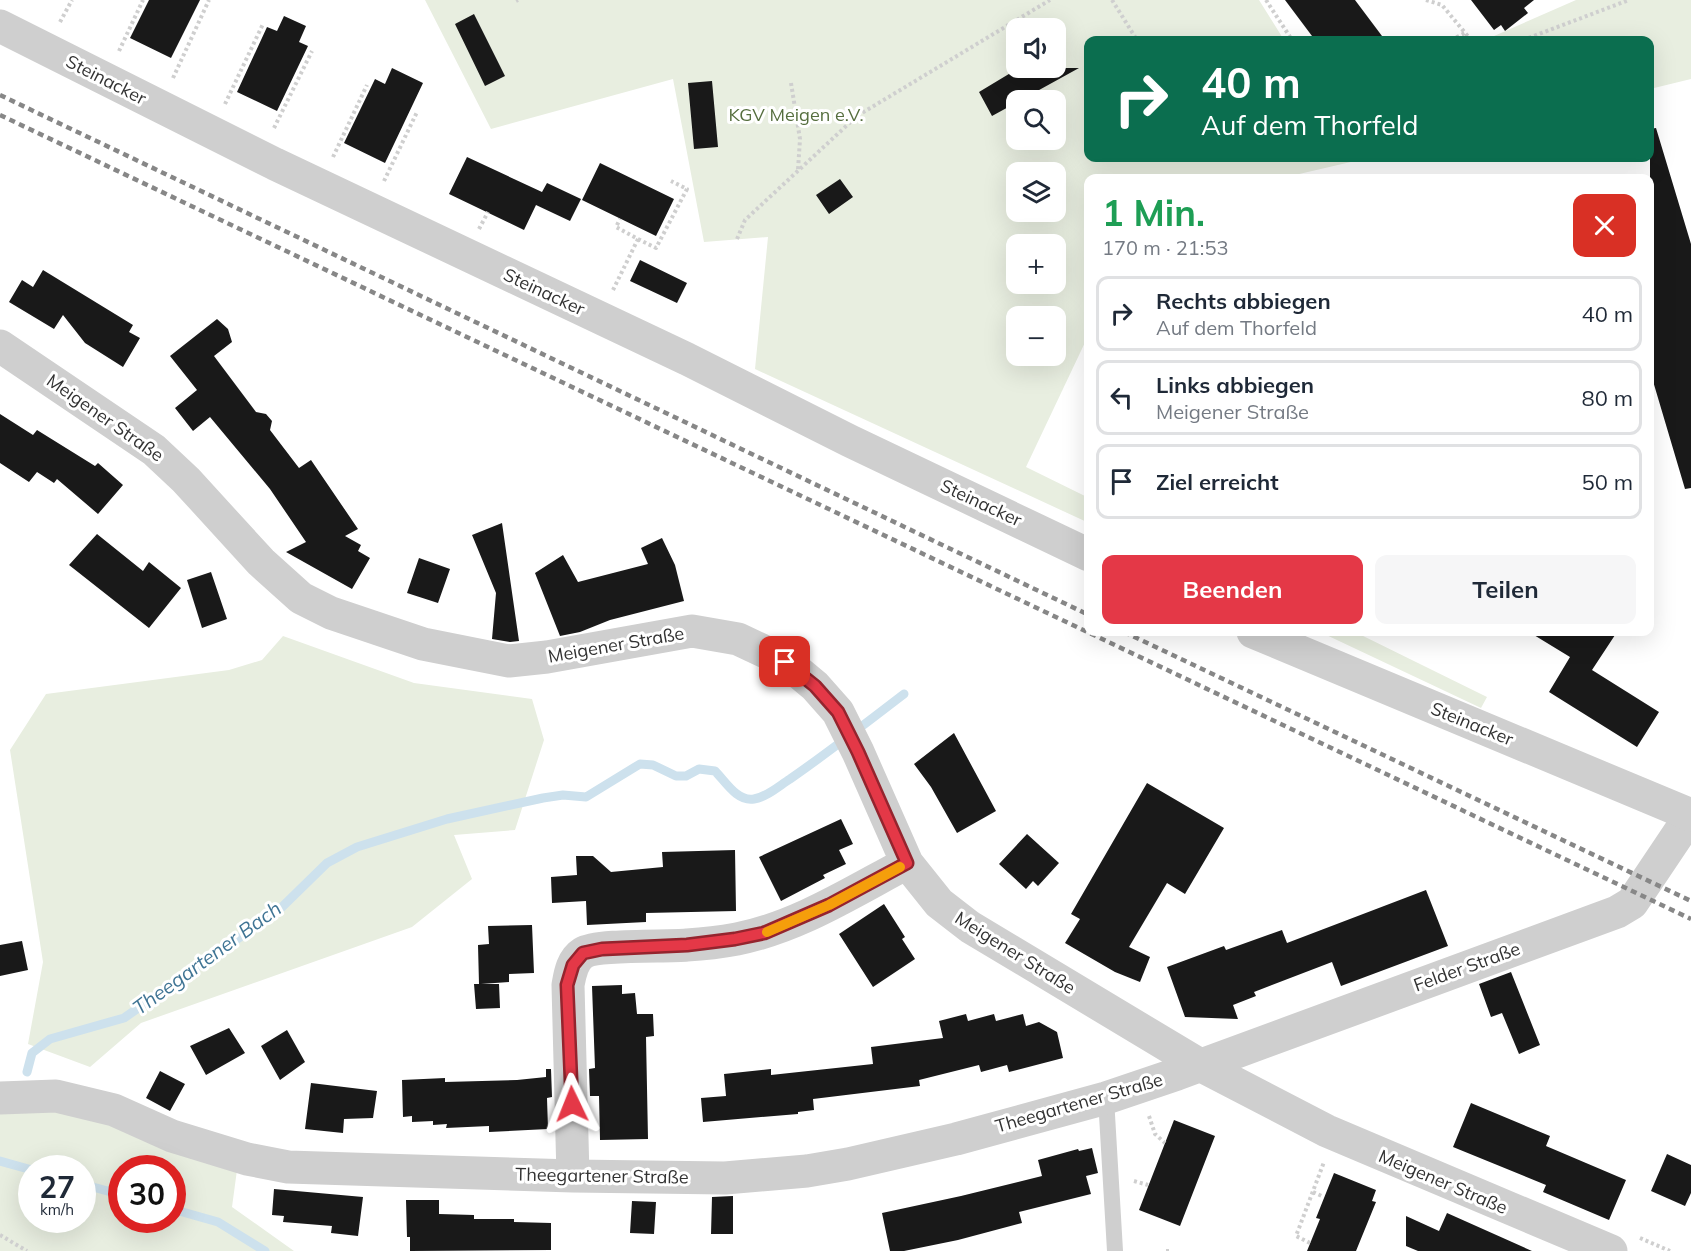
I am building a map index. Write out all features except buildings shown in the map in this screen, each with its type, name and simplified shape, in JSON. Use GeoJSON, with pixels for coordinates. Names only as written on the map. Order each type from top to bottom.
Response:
{"type":"FeatureCollection","features":[{"type":"Feature","properties":{"kind":"street","name":"Steinacker"},"geometry":{"type":"LineString","coordinates":[[0,26],[275,164],[1084,553]]}},
{"type":"Feature","properties":{"kind":"street","name":"Meigener Straße"},"geometry":{"type":"LineString","coordinates":[[0,346],[154,450],[186,480],[261,561],[301,598],[331,613],[423,644],[509,661],[547,657],[692,632],[718,634],[738,639],[785,662],[815,686],[838,712],[907,863],[939,903],[970,927],[1200,1065],[1326,1131],[1611,1251]]}},
{"type":"Feature","properties":{"kind":"street","name":"Steinacker"},"geometry":{"type":"LineString","coordinates":[[1263,636],[1691,815]]}},
{"type":"Feature","properties":{"kind":"street","name":"Felder Straße"},"geometry":{"type":"LineString","coordinates":[[1200,1065],[1617,912],[1632,903],[1691,815]]}},
{"type":"Feature","properties":{"kind":"street"},"geometry":{"type":"LineString","coordinates":[[573,1176],[567,985],[573,965],[583,953],[602,949],[687,945],[764,933],[829,905],[907,863]]}},
{"type":"Feature","properties":{"kind":"street","name":"Theegartener Straße"},"geometry":{"type":"LineString","coordinates":[[0,1098],[56,1096],[91,1104],[114,1110],[172,1136],[247,1159],[288,1167],[573,1176],[725,1178],[807,1171],[956,1139],[1106,1098],[1200,1065]]}},
{"type":"Feature","properties":{"kind":"lane"},"geometry":{"type":"LineString","coordinates":[[1106,1098],[1115,1251]]}},
{"type":"Feature","properties":{"kind":"path"},"geometry":{"type":"LineString","coordinates":[[57,28],[72,0]]}},
{"type":"Feature","properties":{"kind":"path"},"geometry":{"type":"LineString","coordinates":[[116,57],[143,0]]}},
{"type":"Feature","properties":{"kind":"path"},"geometry":{"type":"LineString","coordinates":[[170,84],[209,0]]}},
{"type":"Feature","properties":{"kind":"path"},"geometry":{"type":"LineString","coordinates":[[737,239],[745,220],[857,116],[1050,0]]}},
{"type":"Feature","properties":{"kind":"path"},"geometry":{"type":"LineString","coordinates":[[1112,0],[1134,36]]}},
{"type":"Feature","properties":{"kind":"path"},"geometry":{"type":"LineString","coordinates":[[1266,0],[1289,36]]}},
{"type":"Feature","properties":{"kind":"path"},"geometry":{"type":"LineString","coordinates":[[1426,0],[1442,5],[1468,36]]}},
{"type":"Feature","properties":{"kind":"path"},"geometry":{"type":"LineString","coordinates":[[1534,36],[1629,0]]}},
{"type":"Feature","properties":{"kind":"path"},"geometry":{"type":"LineString","coordinates":[[222,110],[263,24]]}},
{"type":"Feature","properties":{"kind":"path"},"geometry":{"type":"LineString","coordinates":[[1460,36],[1466,33]]}},
{"type":"Feature","properties":{"kind":"path"},"geometry":{"type":"LineString","coordinates":[[271,134],[312,51]]}},
{"type":"Feature","properties":{"kind":"path"},"geometry":{"type":"LineString","coordinates":[[791,83],[800,140],[798,171]]}},
{"type":"Feature","properties":{"kind":"path"},"geometry":{"type":"LineString","coordinates":[[330,163],[366,85]]}},
{"type":"Feature","properties":{"kind":"path"},"geometry":{"type":"LineString","coordinates":[[381,188],[417,112]]}},
{"type":"Feature","properties":{"kind":"path"},"geometry":{"type":"LineString","coordinates":[[620,219],[616,227],[656,248],[687,189],[671,181]]}},
{"type":"Feature","properties":{"kind":"path"},"geometry":{"type":"LineString","coordinates":[[476,235],[488,212]]}},
{"type":"Feature","properties":{"kind":"path"},"geometry":{"type":"LineString","coordinates":[[609,299],[638,239]]}},
{"type":"Feature","properties":{"kind":"path"},"geometry":{"type":"LineString","coordinates":[[1310,1243],[1296,1236],[1328,1151]]}},
{"type":"Feature","properties":{"kind":"path"},"geometry":{"type":"LineString","coordinates":[[1313,1192],[1324,1197]]}},
{"type":"Feature","properties":{"kind":"path"},"geometry":{"type":"LineString","coordinates":[[0,1235],[27,1251]]}},
{"type":"Feature","properties":{"kind":"green space","name":"KGV Meigen e.V."},"geometry":{"type":"Polygon","coordinates":[[[425,0],[1259,0],[1282,36],[1084,36],[1084,162],[1351,162],[1299,174],[1084,174],[1084,345],[1026,467],[1084,496],[1084,521],[755,369],[768,237],[704,242],[673,79],[491,129],[425,0]]]}},
{"type":"Feature","properties":{"kind":"green space"},"geometry":{"type":"Polygon","coordinates":[[[1576,0],[1691,0],[1691,79],[1654,88],[1654,36],[1494,36],[1576,0]]]}},
{"type":"Feature","properties":{"kind":"green space"},"geometry":{"type":"Polygon","coordinates":[[[283,636],[414,683],[532,699],[544,740],[515,830],[454,835],[472,879],[412,927],[141,1023],[90,1067],[28,1044],[43,962],[10,750],[46,694],[229,670],[262,660],[283,636]]]}},
{"type":"Feature","properties":{"kind":"green space"},"geometry":{"type":"Polygon","coordinates":[[[1328,636],[1363,636],[1487,697],[1481,708],[1328,636]]]}},
{"type":"Feature","properties":{"kind":"green space"},"geometry":{"type":"Polygon","coordinates":[[[38,1107],[106,1119],[237,1170],[232,1207],[294,1251],[0,1251],[0,1110],[38,1107]]]}},
{"type":"Feature","properties":{"kind":"waterway","name":"Theegartener Bach"},"geometry":{"type":"LineString","coordinates":[[27,1072],[32,1053],[50,1039],[124,1018],[281,908],[327,863],[357,847],[447,819],[543,798],[563,795],[586,797],[640,764],[653,765],[676,776],[686,776],[699,769],[715,771],[737,794],[748,799],[759,798],[805,769],[904,694]]}},
{"type":"Feature","properties":{"kind":"waterway"},"geometry":{"type":"LineString","coordinates":[[0,1161],[18,1166]]}},
{"type":"Feature","properties":{"kind":"waterway"},"geometry":{"type":"LineString","coordinates":[[96,1188],[108,1191]]}},
{"type":"Feature","properties":{"kind":"waterway"},"geometry":{"type":"LineString","coordinates":[[186,1213],[218,1222],[265,1251]]}},
{"type":"Feature","properties":{"kind":"railway"},"geometry":{"type":"LineString","coordinates":[[0,95],[1084,613]]}},
{"type":"Feature","properties":{"kind":"railway"},"geometry":{"type":"LineString","coordinates":[[0,115],[1084,630]]}},
{"type":"Feature","properties":{"kind":"railway"},"geometry":{"type":"LineString","coordinates":[[1096,636],[1691,919]]}},
{"type":"Feature","properties":{"kind":"railway"},"geometry":{"type":"LineString","coordinates":[[1132,636],[1691,901]]}},
{"type":"Feature","properties":{"kind":"slow traffic"},"geometry":{"type":"LineString","coordinates":[[767,932],[829,905],[900,867]]}},
{"type":"Feature","properties":{"kind":"route"},"geometry":{"type":"LineString","coordinates":[[572,1104],[567,985],[573,965],[583,953],[602,949],[687,945],[764,933],[829,905],[907,863],[838,712],[803,674],[785,662]]}}]}
